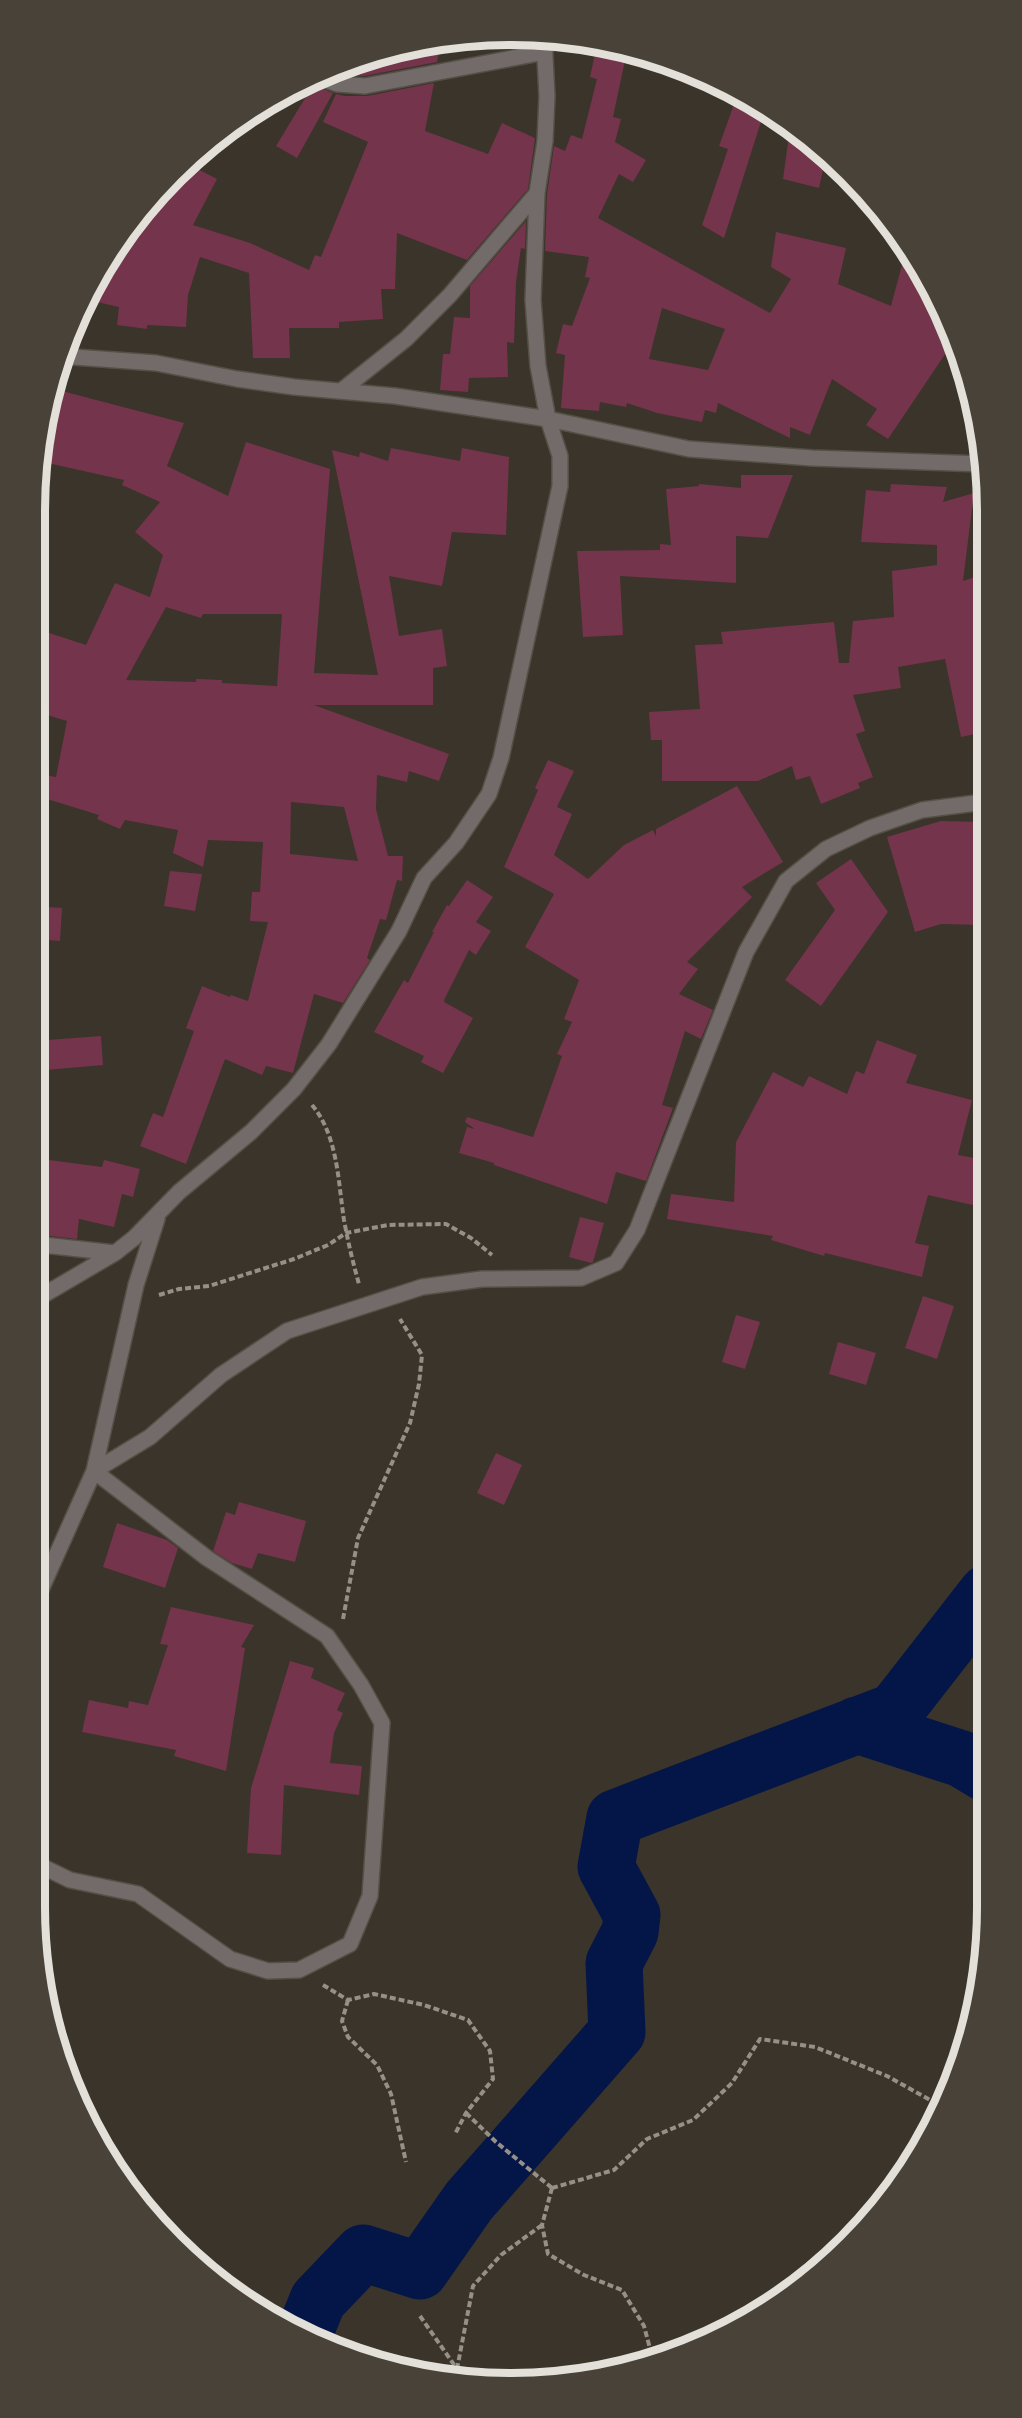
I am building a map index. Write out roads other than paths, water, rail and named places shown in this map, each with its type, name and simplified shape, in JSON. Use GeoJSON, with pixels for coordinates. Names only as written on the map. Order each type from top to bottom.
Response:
{"type":"FeatureCollection","features":[{"type":"Feature","properties":{"kind":"street"},"geometry":{"type":"LineString","coordinates":[[330,81],[365,86],[541,46]]}},
{"type":"Feature","properties":{"kind":"street"},"geometry":{"type":"LineString","coordinates":[[45,1294],[115,1253],[157,1216],[179,1192],[251,1132],[296,1086],[335,1035],[399,931],[424,878],[456,843],[489,794],[501,758],[560,486],[560,456],[548,419],[538,366],[533,300],[537,193],[545,141],[547,96],[545,46]]}},
{"type":"Feature","properties":{"kind":"street"},"geometry":{"type":"LineString","coordinates":[[341,391],[406,339],[450,295],[537,193]]}},
{"type":"Feature","properties":{"kind":"street"},"geometry":{"type":"LineString","coordinates":[[71,357],[156,363],[237,379],[294,387],[395,396],[548,419],[689,449],[824,458],[974,464]]}},
{"type":"Feature","properties":{"kind":"street"},"geometry":{"type":"LineString","coordinates":[[94,1471],[150,1437],[221,1375],[287,1331],[422,1287],[482,1279],[581,1278],[616,1263],[637,1230],[746,952],[786,880],[826,849],[870,828],[922,810],[977,803]]}},
{"type":"Feature","properties":{"kind":"street"},"geometry":{"type":"LineString","coordinates":[[45,1579],[94,1471],[136,1285],[157,1216]]}},
{"type":"Feature","properties":{"kind":"street"},"geometry":{"type":"LineString","coordinates":[[45,1245],[115,1253]]}},
{"type":"Feature","properties":{"kind":"street"},"geometry":{"type":"LineString","coordinates":[[45,1868],[70,1880],[138,1894],[230,1959],[268,1971],[299,1970],[350,1944],[369,1896],[382,1723],[361,1685],[327,1636],[207,1558],[94,1471]]}},
{"type":"Feature","properties":{"kind":"waterway"},"geometry":{"type":"LineString","coordinates":[[307,2326],[318,2300],[363,2253],[420,2271],[469,2201],[617,2032],[614,1963],[630,1932],[632,1915],[606,1867],[615,1818],[895,1711],[977,1606]]}},
{"type":"Feature","properties":{"kind":"waterway"},"geometry":{"type":"LineString","coordinates":[[857,1725],[962,1759],[977,1768]]}}]}
